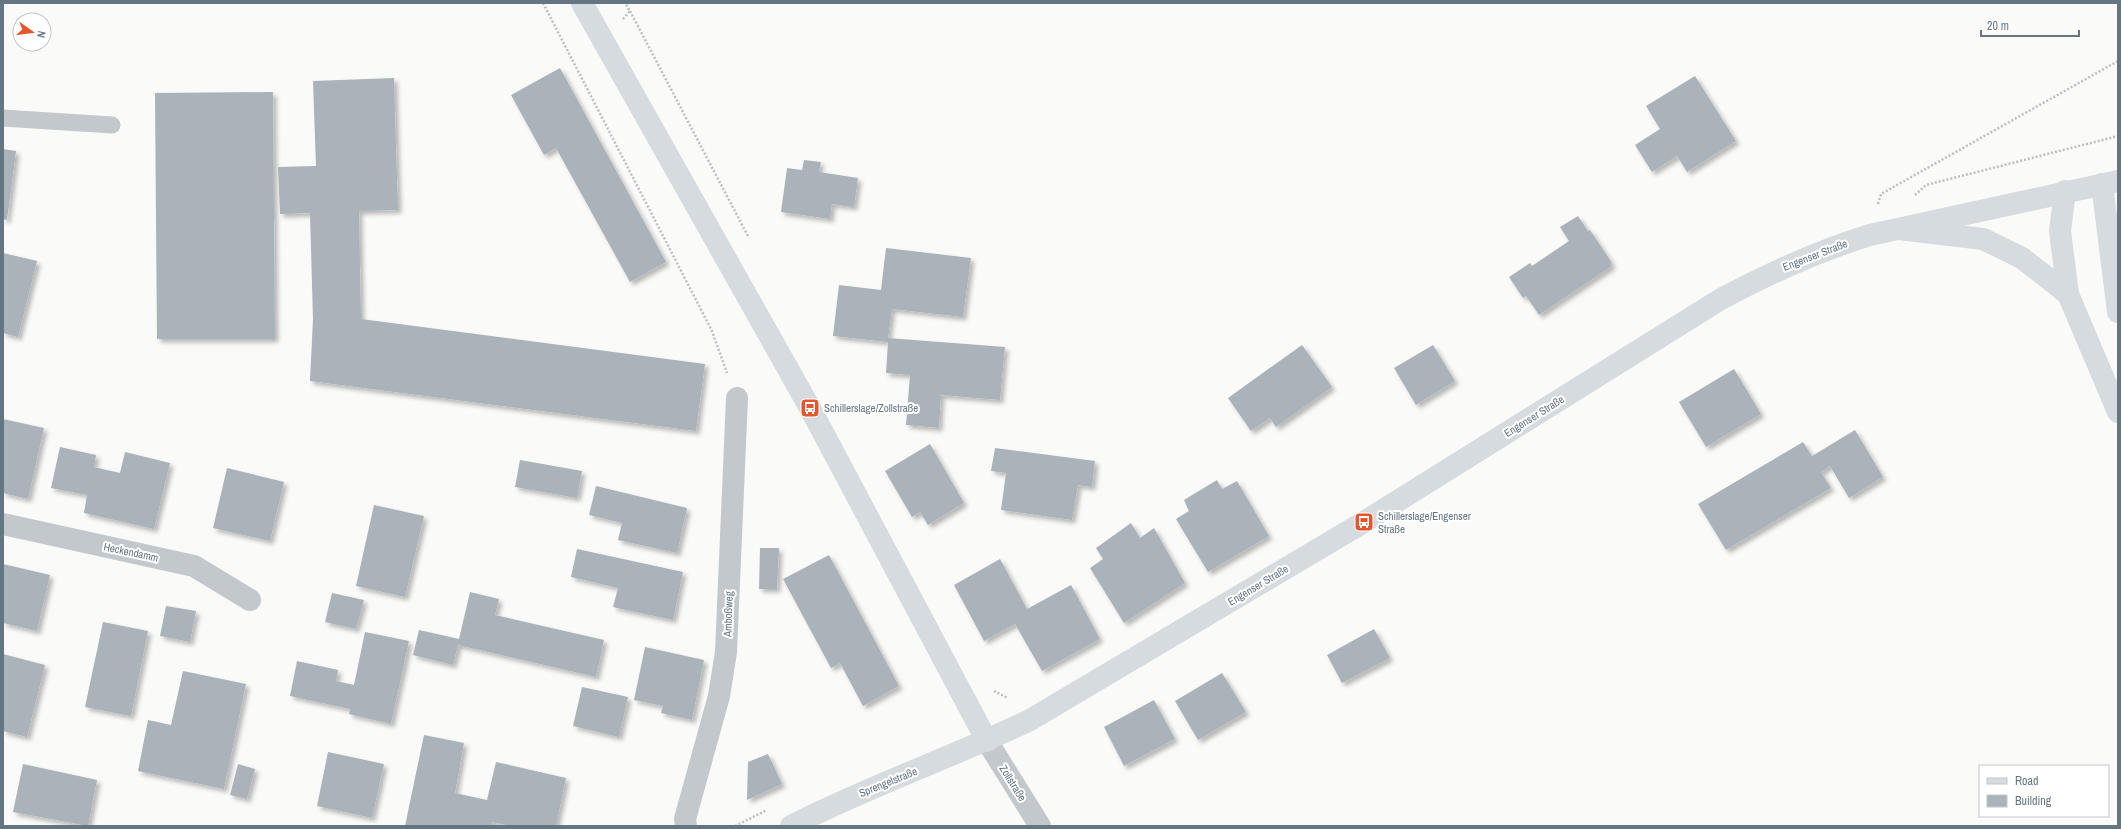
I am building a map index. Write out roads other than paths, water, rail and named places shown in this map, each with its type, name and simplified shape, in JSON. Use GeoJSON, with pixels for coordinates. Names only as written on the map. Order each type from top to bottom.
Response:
{"type":"FeatureCollection","features":[{"type":"Feature","properties":{"kind":"main road"},"geometry":{"type":"LineString","coordinates":[[582,3],[810,408],[987,741]]}},
{"type":"Feature","properties":{"kind":"main road"},"geometry":{"type":"LineString","coordinates":[[2110,182],[2118,312]]}},
{"type":"Feature","properties":{"kind":"main road","name":"Engenser Straße"},"geometry":{"type":"LineString","coordinates":[[987,741],[1037,716],[1357,526],[1722,299],[1776,270],[1832,246],[1870,235],[2110,182]]}},
{"type":"Feature","properties":{"kind":"main road"},"geometry":{"type":"LineString","coordinates":[[2065,191],[2060,231],[2068,294],[2118,412]]}},
{"type":"Feature","properties":{"kind":"main road"},"geometry":{"type":"LineString","coordinates":[[1899,229],[1983,239],[2022,258],[2068,294]]}},
{"type":"Feature","properties":{"kind":"main road","name":"Sprengelstraße"},"geometry":{"type":"LineString","coordinates":[[791,826],[837,802],[987,741]]}},
{"type":"Feature","properties":{"kind":"street","name":"Amboßweg"},"geometry":{"type":"LineString","coordinates":[[686,826],[685,819],[719,696],[726,652],[737,398]]}},
{"type":"Feature","properties":{"kind":"street","name":"Heckendamm"},"geometry":{"type":"LineString","coordinates":[[3,524],[194,566],[250,600]]}},
{"type":"Feature","properties":{"kind":"street","name":"Zollstraße"},"geometry":{"type":"LineString","coordinates":[[987,741],[1040,826]]}},
{"type":"Feature","properties":{"kind":"lane"},"geometry":{"type":"LineString","coordinates":[[3,118],[112,125]]}},
{"type":"Feature","properties":{"kind":"place","name":"Schillerslage/Zollstraße"},"geometry":{"type":"Point","coordinates":[810,408]}},
{"type":"Feature","properties":{"kind":"place","name":"Schillerslage/Engenser Straße"},"geometry":{"type":"Point","coordinates":[1364,522]}}]}
